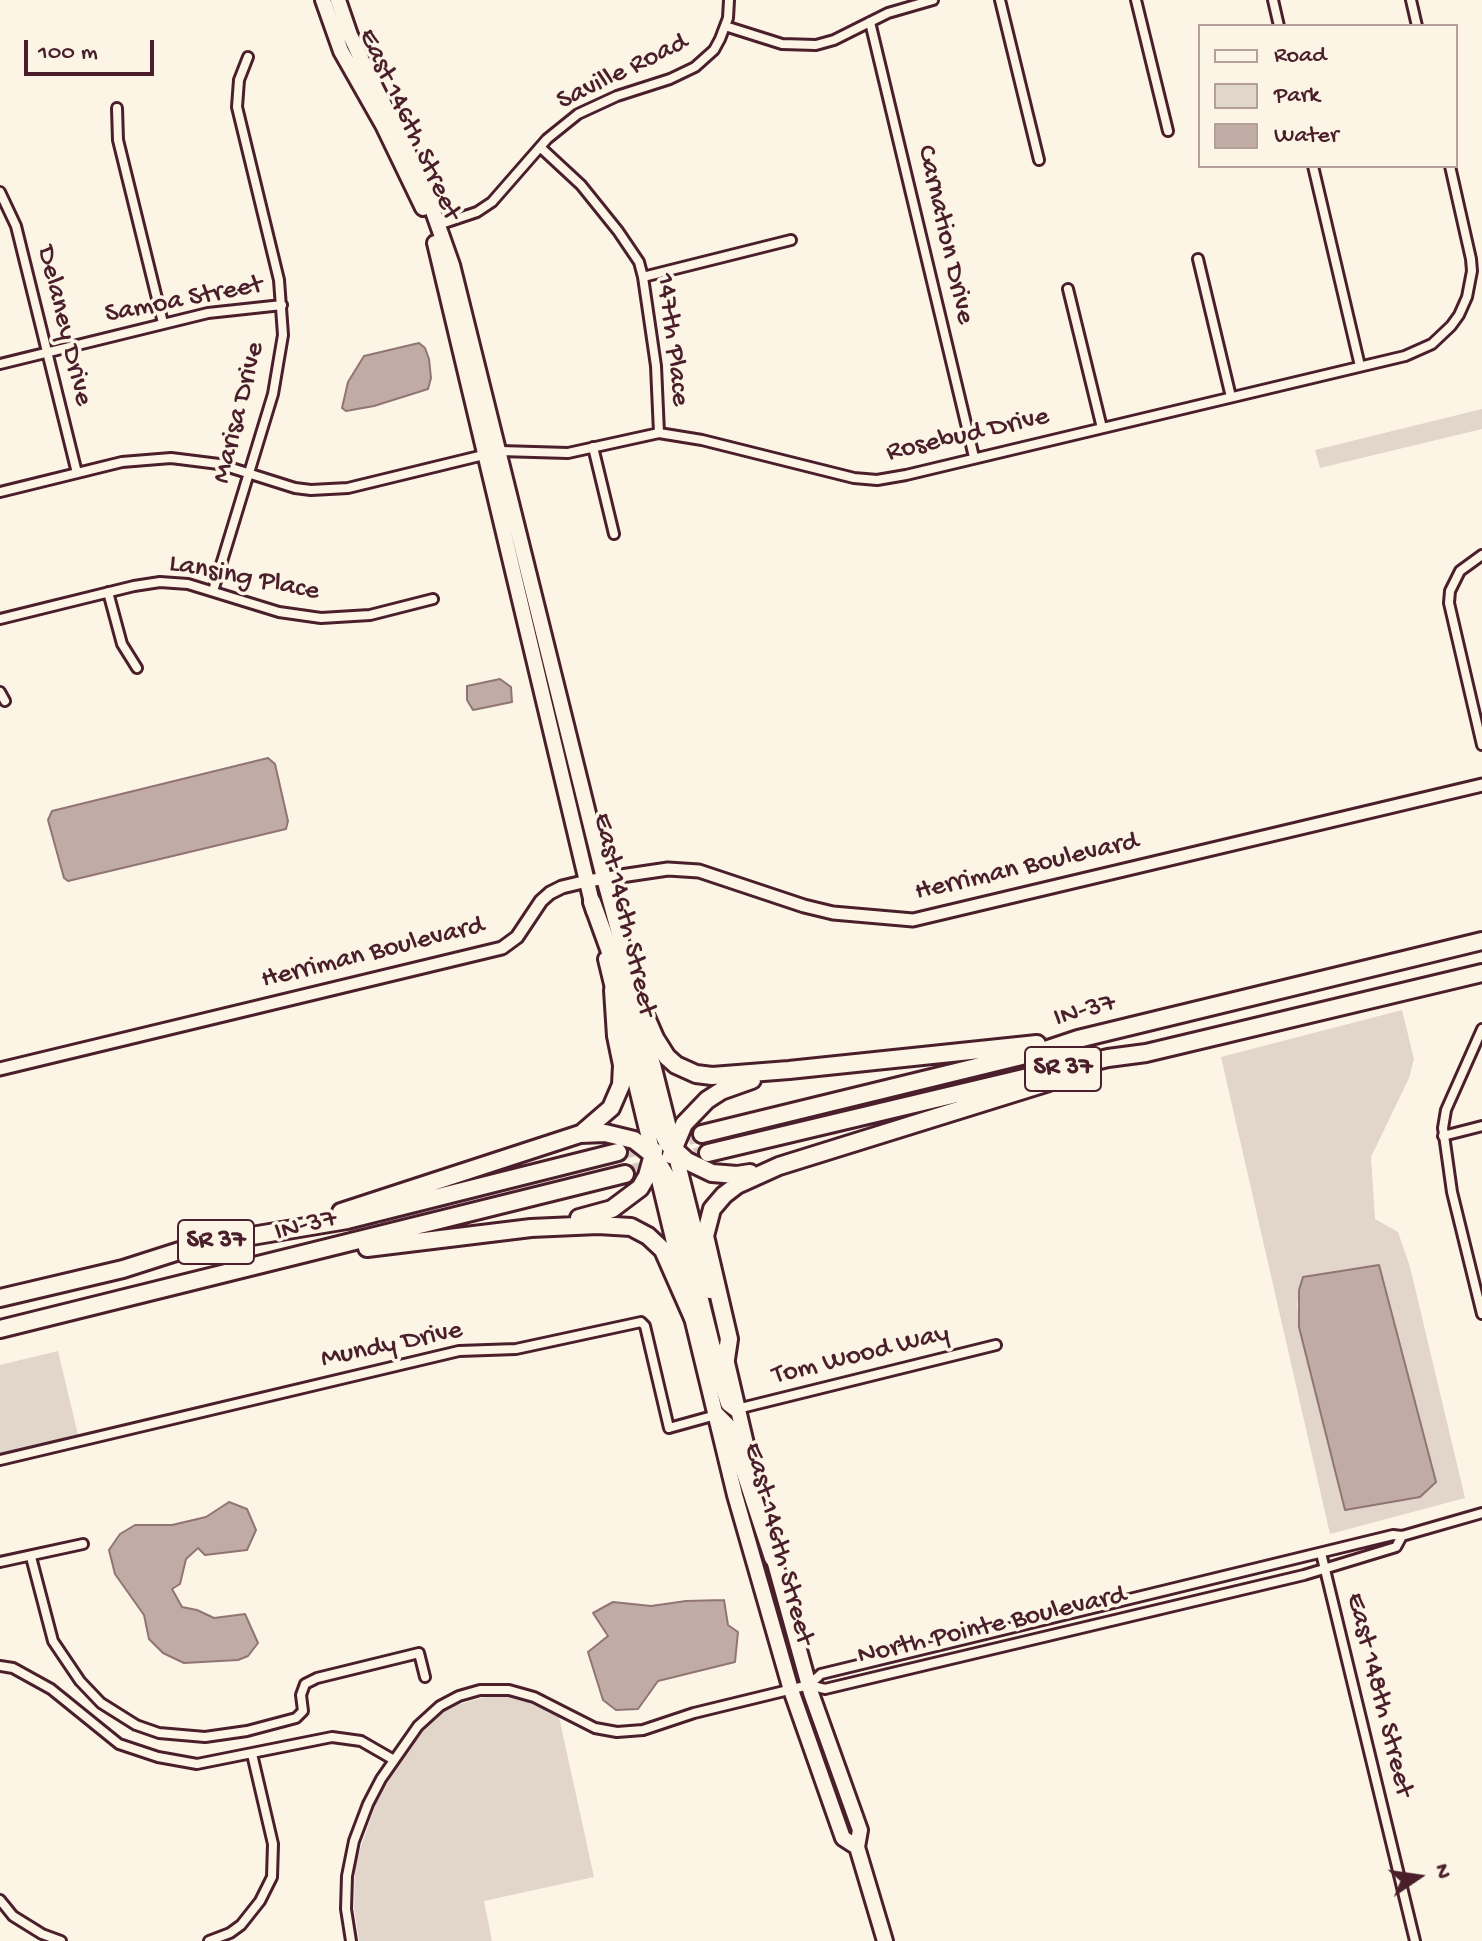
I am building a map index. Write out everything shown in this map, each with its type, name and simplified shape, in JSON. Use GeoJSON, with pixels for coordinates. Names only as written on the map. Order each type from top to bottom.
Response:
{"type":"FeatureCollection","features":[{"type":"Feature","properties":{"kind":"highway"},"geometry":{"type":"LineString","coordinates":[[592,902],[622,985],[655,1118],[663,1123],[672,1150],[692,1164],[723,1175],[779,1166],[1146,1053]]}},
{"type":"Feature","properties":{"kind":"highway","name":"IN-37"},"geometry":{"type":"LineString","coordinates":[[702,1134],[1482,941]]}},
{"type":"Feature","properties":{"kind":"highway","name":"IN-37"},"geometry":{"type":"LineString","coordinates":[[708,1153],[1482,973]]}},
{"type":"Feature","properties":{"kind":"highway"},"geometry":{"type":"LineString","coordinates":[[311,1225],[346,1209],[580,1134],[604,1117],[621,1085],[622,1065],[616,1036],[613,990]]}},
{"type":"Feature","properties":{"kind":"highway"},"geometry":{"type":"LineString","coordinates":[[635,992],[655,1038],[676,1065],[696,1074],[712,1076],[1078,1039]]}},
{"type":"Feature","properties":{"kind":"highway"},"geometry":{"type":"LineString","coordinates":[[667,1212],[667,1176],[672,1150],[684,1124],[707,1100],[735,1085],[789,1070]]}},
{"type":"Feature","properties":{"kind":"highway"},"geometry":{"type":"LineString","coordinates":[[313,1252],[343,1252],[531,1228],[600,1214],[640,1188],[647,1176],[663,1123]]}},
{"type":"Feature","properties":{"kind":"highway"},"geometry":{"type":"LineString","coordinates":[[580,1134],[619,1135],[644,1146],[667,1176],[716,1364],[729,1403],[737,1409]]}},
{"type":"Feature","properties":{"kind":"highway","name":"IN-37"},"geometry":{"type":"LineString","coordinates":[[0,1298],[123,1269],[198,1245],[347,1220],[618,1152]]}},
{"type":"Feature","properties":{"kind":"highway"},"geometry":{"type":"LineString","coordinates":[[726,1359],[729,1339],[709,1259],[705,1236],[708,1220],[712,1209],[737,1185],[779,1166]]}},
{"type":"Feature","properties":{"kind":"highway","name":"IN-37"},"geometry":{"type":"LineString","coordinates":[[0,1329],[625,1174]]}},
{"type":"Feature","properties":{"kind":"highway"},"geometry":{"type":"LineString","coordinates":[[531,1228],[620,1225],[642,1232],[657,1244],[668,1259],[693,1318]]}},
{"type":"Feature","properties":{"kind":"highway"},"geometry":{"type":"LineString","coordinates":[[716,1415],[731,1430],[773,1558]]}},
{"type":"Feature","properties":{"kind":"main road","name":"East 146th Street"},"geometry":{"type":"LineString","coordinates":[[323,0],[341,51],[414,186],[431,229],[635,992],[663,1123]]}},
{"type":"Feature","properties":{"kind":"main road","name":"East 146th Street"},"geometry":{"type":"LineString","coordinates":[[338,0],[350,35],[417,168],[452,265],[587,881],[735,1495],[791,1690],[843,1838],[857,1847]]}},
{"type":"Feature","properties":{"kind":"main road","name":"East 146th Street"},"geometry":{"type":"LineString","coordinates":[[672,1150],[773,1558],[809,1685],[860,1830],[857,1847],[885,1941]]}},
{"type":"Feature","properties":{"kind":"street","name":"Saville Road"},"geometry":{"type":"LineString","coordinates":[[438,225],[477,212],[492,202],[562,125],[591,107],[695,67],[714,50],[725,26],[729,0]]}},
{"type":"Feature","properties":{"kind":"street"},"geometry":{"type":"LineString","coordinates":[[725,26],[773,42],[808,46],[834,40],[897,9],[933,0]]}},
{"type":"Feature","properties":{"kind":"street"},"geometry":{"type":"LineString","coordinates":[[1000,0],[1039,160]]}},
{"type":"Feature","properties":{"kind":"street"},"geometry":{"type":"LineString","coordinates":[[1136,0],[1168,131]]}},
{"type":"Feature","properties":{"kind":"street"},"geometry":{"type":"LineString","coordinates":[[1273,0],[1279,24]]}},
{"type":"Feature","properties":{"kind":"street"},"geometry":{"type":"LineString","coordinates":[[1411,0],[1417,24]]}},
{"type":"Feature","properties":{"kind":"street","name":"Carnation Drive"},"geometry":{"type":"LineString","coordinates":[[870,22],[974,457]]}},
{"type":"Feature","properties":{"kind":"street","name":"Marisa Drive"},"geometry":{"type":"LineString","coordinates":[[213,591],[279,364],[282,305],[279,280],[237,107],[239,80],[248,57]]}},
{"type":"Feature","properties":{"kind":"street"},"geometry":{"type":"LineString","coordinates":[[117,108],[118,140],[163,323]]}},
{"type":"Feature","properties":{"kind":"street","name":"147th Place"},"geometry":{"type":"LineString","coordinates":[[540,147],[576,179],[633,252],[643,277],[656,366],[659,433]]}},
{"type":"Feature","properties":{"kind":"street"},"geometry":{"type":"LineString","coordinates":[[1313,168],[1360,366]]}},
{"type":"Feature","properties":{"kind":"street","name":"Rosebud Drive"},"geometry":{"type":"LineString","coordinates":[[0,492],[131,460],[171,458],[204,461],[295,488],[330,489],[364,485],[492,453],[555,454],[659,433],[702,440],[866,480],[906,475],[1420,351],[1442,336],[1459,315],[1471,280],[1471,259],[1450,168]]}},
{"type":"Feature","properties":{"kind":"street","name":"Delaney Drive"},"geometry":{"type":"LineString","coordinates":[[0,192],[16,226],[77,473]]}},
{"type":"Feature","properties":{"kind":"street"},"geometry":{"type":"LineString","coordinates":[[643,277],[791,240]]}},
{"type":"Feature","properties":{"kind":"street"},"geometry":{"type":"LineString","coordinates":[[1198,259],[1231,397]]}},
{"type":"Feature","properties":{"kind":"street"},"geometry":{"type":"LineString","coordinates":[[1068,289],[1102,428]]}},
{"type":"Feature","properties":{"kind":"street","name":"Samoa Street"},"geometry":{"type":"LineString","coordinates":[[0,364],[224,310],[282,305]]}},
{"type":"Feature","properties":{"kind":"street"},"geometry":{"type":"LineString","coordinates":[[593,447],[614,534]]}},
{"type":"Feature","properties":{"kind":"street"},"geometry":{"type":"LineString","coordinates":[[1482,555],[1460,571],[1450,591],[1449,603],[1482,745]]}},
{"type":"Feature","properties":{"kind":"street","name":"Lansing Place"},"geometry":{"type":"LineString","coordinates":[[0,619],[160,582],[188,584],[279,612],[331,618],[385,613],[433,599]]}},
{"type":"Feature","properties":{"kind":"street"},"geometry":{"type":"LineString","coordinates":[[108,592],[122,644],[137,668]]}},
{"type":"Feature","properties":{"kind":"street","name":"Herriman Boulevard"},"geometry":{"type":"LineString","coordinates":[[0,1069],[502,948],[517,937],[541,901],[550,893],[587,881],[668,869],[699,871],[784,901],[819,909],[913,920],[1482,785]]}},
{"type":"Feature","properties":{"kind":"street"},"geometry":{"type":"LineString","coordinates":[[1482,1029],[1446,1110],[1443,1136],[1452,1192],[1478,1279],[1482,1314]]}},
{"type":"Feature","properties":{"kind":"street"},"geometry":{"type":"LineString","coordinates":[[1443,1136],[1482,1126]]}},
{"type":"Feature","properties":{"kind":"street","name":"Mundy Drive"},"geometry":{"type":"LineString","coordinates":[[0,1460],[459,1351],[516,1349],[641,1322],[645,1326],[669,1428],[716,1415]]}},
{"type":"Feature","properties":{"kind":"street","name":"Tom Wood Way"},"geometry":{"type":"LineString","coordinates":[[737,1409],[996,1345]]}},
{"type":"Feature","properties":{"kind":"street","name":"North Pointe Boulevard"},"geometry":{"type":"LineString","coordinates":[[809,1685],[821,1674],[1393,1535],[1402,1536],[1482,1513]]}},
{"type":"Feature","properties":{"kind":"street","name":"North Pointe Boulevard"},"geometry":{"type":"LineString","coordinates":[[809,1685],[825,1689],[1325,1569],[1396,1547],[1402,1536]]}},
{"type":"Feature","properties":{"kind":"street"},"geometry":{"type":"LineString","coordinates":[[0,1562],[83,1544]]}},
{"type":"Feature","properties":{"kind":"street","name":"East 148th Street"},"geometry":{"type":"LineString","coordinates":[[1321,1553],[1415,1941]]}},
{"type":"Feature","properties":{"kind":"street"},"geometry":{"type":"LineString","coordinates":[[31,1557],[53,1641],[80,1681],[101,1703],[136,1725],[159,1733],[205,1737],[247,1731],[296,1718],[303,1711],[301,1695],[305,1684],[317,1678],[419,1653],[425,1677]]}},
{"type":"Feature","properties":{"kind":"street"},"geometry":{"type":"LineString","coordinates":[[0,1666],[13,1668],[51,1689],[119,1744],[158,1757],[197,1764],[332,1737],[361,1741],[394,1760]]}},
{"type":"Feature","properties":{"kind":"street"},"geometry":{"type":"LineString","coordinates":[[351,1941],[346,1909],[350,1858],[368,1804],[418,1726],[433,1711],[459,1696],[480,1690],[525,1693],[586,1724],[617,1732],[650,1728],[694,1713],[809,1685]]}},
{"type":"Feature","properties":{"kind":"street"},"geometry":{"type":"LineString","coordinates":[[209,1941],[241,1925],[260,1901],[272,1877],[273,1844],[252,1754]]}},
{"type":"Feature","properties":{"kind":"street"},"geometry":{"type":"LineString","coordinates":[[0,1900],[13,1916],[42,1934],[61,1941]]}},
{"type":"Feature","properties":{"kind":"green space"},"geometry":{"type":"Polygon","coordinates":[[[1482,409],[1482,429],[1320,468],[1315,450],[1482,409]]]}},
{"type":"Feature","properties":{"kind":"green space"},"geometry":{"type":"Polygon","coordinates":[[[1402,1010],[1414,1059],[1409,1078],[1371,1157],[1375,1219],[1398,1232],[1410,1267],[1465,1498],[1330,1534],[1221,1057],[1402,1010]],[[1303,1277],[1297,1304],[1299,1327],[1346,1510],[1303,1277]]]}},
{"type":"Feature","properties":{"kind":"green space"},"geometry":{"type":"Polygon","coordinates":[[[58,1351],[78,1435],[0,1454],[0,1365],[58,1351]]]}},
{"type":"Feature","properties":{"kind":"green space"},"geometry":{"type":"Polygon","coordinates":[[[488,1696],[517,1697],[559,1717],[594,1877],[484,1901],[492,1941],[359,1941],[354,1909],[355,1864],[376,1803],[394,1770],[430,1721],[450,1707],[488,1696]]]}},
{"type":"Feature","properties":{"kind":"water"},"geometry":{"type":"Polygon","coordinates":[[[419,343],[425,348],[429,359],[431,378],[428,389],[374,406],[346,411],[342,408],[348,382],[364,356],[419,343]]]}},
{"type":"Feature","properties":{"kind":"water"},"geometry":{"type":"Polygon","coordinates":[[[500,679],[511,687],[512,702],[473,710],[467,700],[467,686],[500,679]]]}},
{"type":"Feature","properties":{"kind":"water"},"geometry":{"type":"Polygon","coordinates":[[[268,758],[275,764],[288,821],[286,829],[68,881],[64,878],[48,820],[52,811],[268,758]]]}},
{"type":"Feature","properties":{"kind":"water"},"geometry":{"type":"Polygon","coordinates":[[[1379,1265],[1436,1482],[1420,1497],[1345,1510],[1299,1327],[1299,1290],[1303,1277],[1379,1265]]]}},
{"type":"Feature","properties":{"kind":"water"},"geometry":{"type":"Polygon","coordinates":[[[229,1502],[247,1509],[256,1530],[247,1550],[205,1555],[198,1548],[186,1559],[180,1584],[172,1589],[182,1607],[214,1618],[245,1614],[258,1643],[248,1656],[238,1660],[184,1663],[163,1653],[149,1639],[144,1615],[115,1574],[109,1550],[120,1534],[135,1525],[172,1525],[206,1517],[229,1502]]]}},
{"type":"Feature","properties":{"kind":"water"},"geometry":{"type":"Polygon","coordinates":[[[724,1600],[728,1625],[738,1632],[735,1662],[658,1681],[638,1709],[616,1710],[603,1700],[588,1652],[608,1636],[593,1613],[613,1602],[651,1606],[724,1600]]]}},
{"type":"Feature","properties":{"kind":"tunnel"},"geometry":{"type":"LineString","coordinates":[[618,1152],[702,1134]]}},
{"type":"Feature","properties":{"kind":"tunnel"},"geometry":{"type":"LineString","coordinates":[[625,1174],[708,1153]]}}]}
